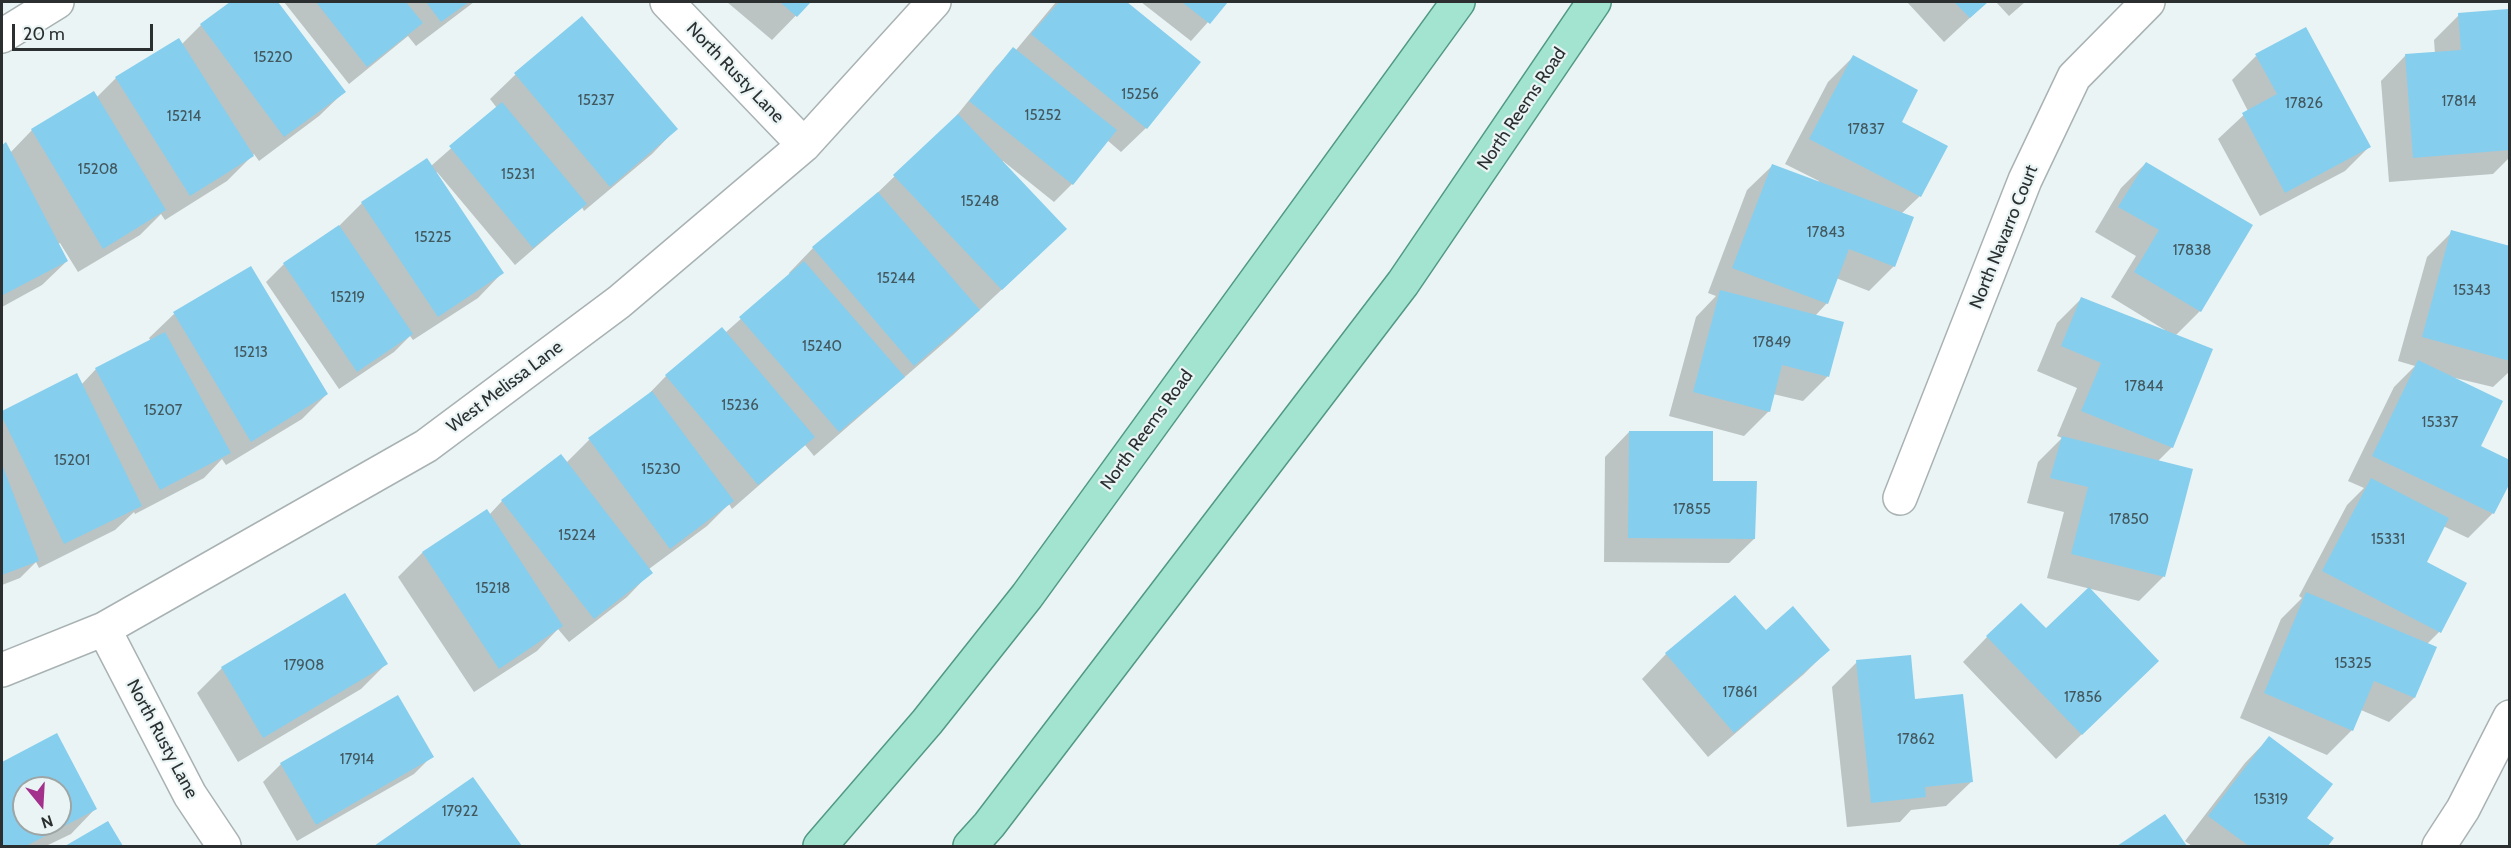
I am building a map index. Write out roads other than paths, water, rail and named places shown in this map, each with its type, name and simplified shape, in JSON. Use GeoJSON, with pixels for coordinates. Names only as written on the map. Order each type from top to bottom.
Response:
{"type":"FeatureCollection","features":[{"type":"Feature","properties":{"kind":"main road","name":"North Reems Road"},"geometry":{"type":"LineString","coordinates":[[820,846],[927,722],[1027,596],[1458,2]]}},
{"type":"Feature","properties":{"kind":"main road","name":"North Reems Road"},"geometry":{"type":"LineString","coordinates":[[970,846],[1011,797],[1403,283],[1594,2]]}},
{"type":"Feature","properties":{"kind":"street"},"geometry":{"type":"LineString","coordinates":[[2,36],[57,2]]}},
{"type":"Feature","properties":{"kind":"street","name":"North Rusty Lane"},"geometry":{"type":"LineString","coordinates":[[667,2],[804,145]]}},
{"type":"Feature","properties":{"kind":"street","name":"West Melissa Lane"},"geometry":{"type":"LineString","coordinates":[[2,670],[104,629],[426,446],[619,302],[804,145],[934,2]]}},
{"type":"Feature","properties":{"kind":"street","name":"North Navarro Court"},"geometry":{"type":"LineString","coordinates":[[1900,498],[2025,180],[2074,77],[2148,2]]}},
{"type":"Feature","properties":{"kind":"street","name":"North Rusty Lane"},"geometry":{"type":"LineString","coordinates":[[104,629],[190,795],[224,846]]}},
{"type":"Feature","properties":{"kind":"street"},"geometry":{"type":"LineString","coordinates":[[2439,846],[2463,808],[2510,717]]}}]}
